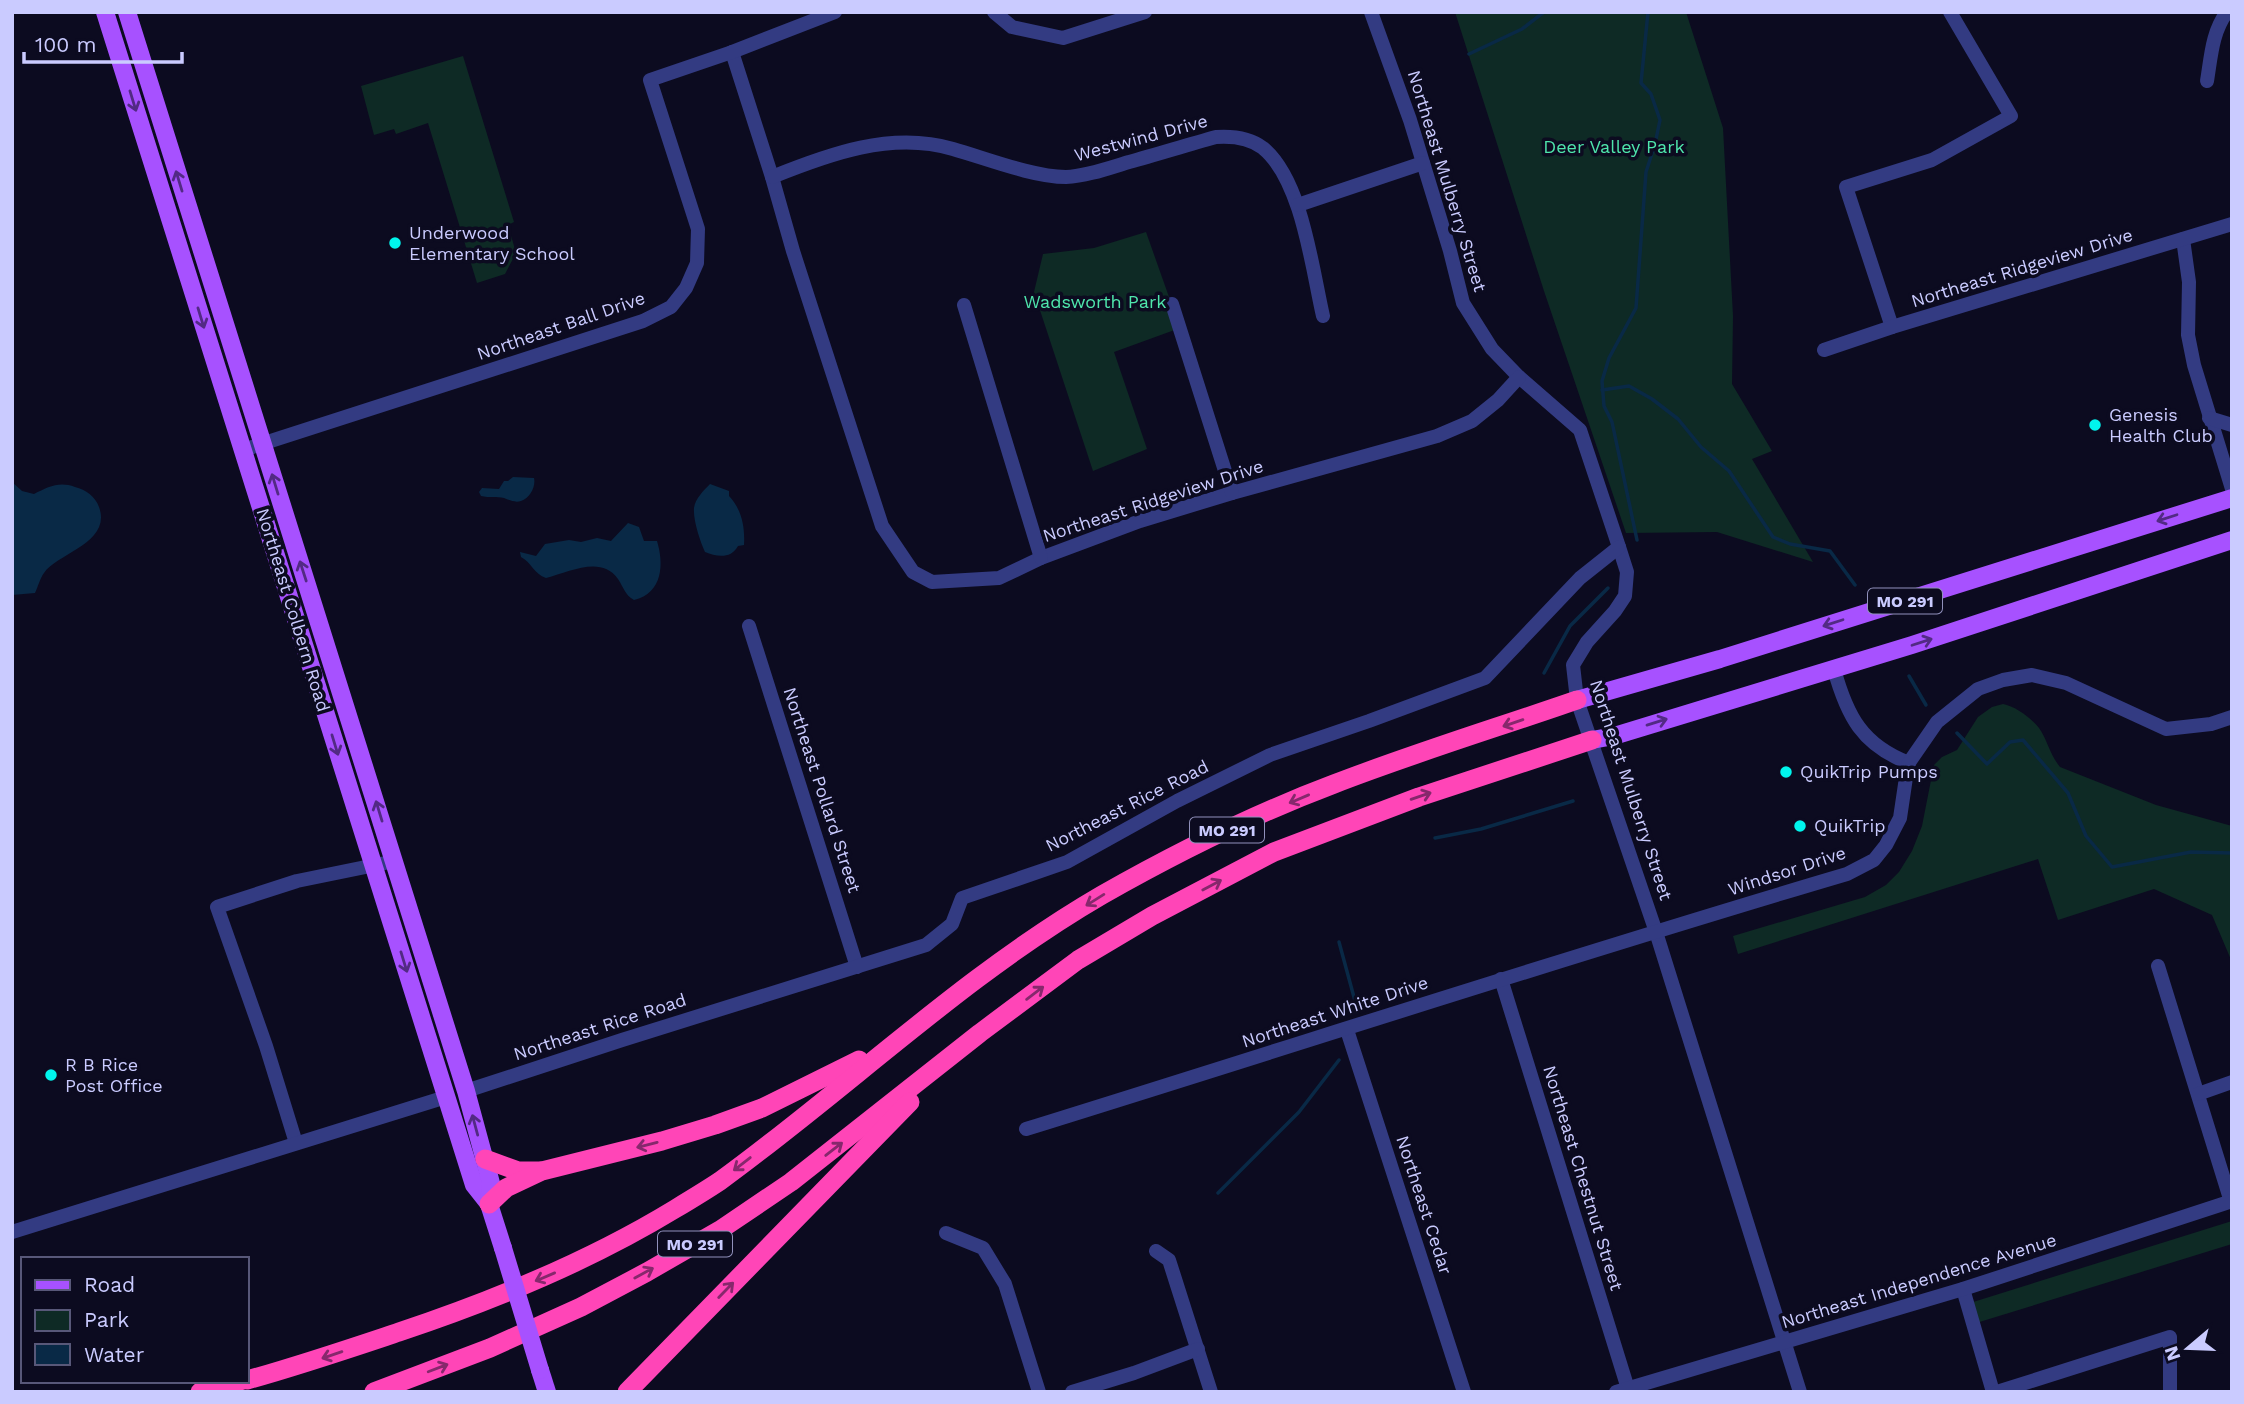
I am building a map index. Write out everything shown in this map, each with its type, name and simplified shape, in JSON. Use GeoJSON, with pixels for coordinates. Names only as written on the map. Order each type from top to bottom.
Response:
{"type":"FeatureCollection","features":[{"type":"Feature","properties":{"kind":"highway","name":"MO 291"},"geometry":{"type":"LineString","coordinates":[[248,1380],[297,1367],[493,1299],[568,1268],[642,1229],[717,1183],[1012,954],[1099,897],[1249,819],[1334,784],[1577,700]]}},
{"type":"Feature","properties":{"kind":"highway","name":"MO 291"},"geometry":{"type":"LineString","coordinates":[[374,1392],[490,1348],[581,1307],[720,1230],[791,1182],[980,1033],[1078,960],[1152,916],[1274,852],[1419,797],[1592,740]]}},
{"type":"Feature","properties":{"kind":"highway"},"geometry":{"type":"LineString","coordinates":[[489,1204],[506,1188],[542,1171],[662,1141],[762,1108],[839,1071],[911,1031]]}},
{"type":"Feature","properties":{"kind":"highway"},"geometry":{"type":"LineString","coordinates":[[627,1392],[980,1033]]}},
{"type":"Feature","properties":{"kind":"highway"},"geometry":{"type":"LineString","coordinates":[[485,1158],[518,1171],[542,1171]]}},
{"type":"Feature","properties":{"kind":"highway"},"geometry":{"type":"LineString","coordinates":[[200,1392],[233,1383]]}},
{"type":"Feature","properties":{"kind":"main road","name":"Northeast Colbern Road"},"geometry":{"type":"LineString","coordinates":[[105,12],[474,1185],[489,1204],[547,1392]]}},
{"type":"Feature","properties":{"kind":"main road","name":"Northeast Colbern Road"},"geometry":{"type":"LineString","coordinates":[[127,12],[466,1091],[491,1183],[489,1204]]}},
{"type":"Feature","properties":{"kind":"main road","name":"MO 291"},"geometry":{"type":"LineString","coordinates":[[1577,700],[1733,655],[2232,498]]}},
{"type":"Feature","properties":{"kind":"main road","name":"MO 291"},"geometry":{"type":"LineString","coordinates":[[1592,740],[1614,736],[1912,646],[2232,540]]}},
{"type":"Feature","properties":{"kind":"main road"},"geometry":{"type":"LineString","coordinates":[[438,1071],[447,1081],[466,1091]]}},
{"type":"Feature","properties":{"kind":"street","name":"Northeast Ball Drive"},"geometry":{"type":"LineString","coordinates":[[243,450],[643,321],[671,307],[686,288],[697,263],[698,229],[650,80],[835,12]]}},
{"type":"Feature","properties":{"kind":"street"},"geometry":{"type":"LineString","coordinates":[[994,12],[1012,27],[1063,38],[1145,12]]}},
{"type":"Feature","properties":{"kind":"street","name":"Northeast Mulberry Street"},"geometry":{"type":"LineString","coordinates":[[1371,12],[1423,163],[1463,303],[1492,349],[1519,377],[1580,430],[1627,572],[1625,596],[1587,642],[1573,665],[1577,700],[1656,932],[1800,1392]]}},
{"type":"Feature","properties":{"kind":"street"},"geometry":{"type":"LineString","coordinates":[[1892,327],[1846,187],[1932,160],[2011,116],[1950,12]]}},
{"type":"Feature","properties":{"kind":"street"},"geometry":{"type":"LineString","coordinates":[[2207,81],[2214,37],[2227,12]]}},
{"type":"Feature","properties":{"kind":"street","name":"Northeast Ridgeview Drive"},"geometry":{"type":"LineString","coordinates":[[732,52],[882,526],[913,572],[932,582],[999,578],[1041,558],[1140,522],[1232,493],[1437,436],[1472,421],[1498,400],[1519,377]]}},
{"type":"Feature","properties":{"kind":"street","name":"Westwind Drive"},"geometry":{"type":"LineString","coordinates":[[772,177],[805,163],[867,145],[906,142],[948,147],[1025,169],[1066,177],[1096,172],[1216,137],[1228,136],[1261,146],[1281,169],[1298,205],[1323,316]]}},
{"type":"Feature","properties":{"kind":"street"},"geometry":{"type":"LineString","coordinates":[[1298,205],[1423,163]]}},
{"type":"Feature","properties":{"kind":"street","name":"Northeast Ridgeview Drive"},"geometry":{"type":"LineString","coordinates":[[1824,350],[2232,224]]}},
{"type":"Feature","properties":{"kind":"street"},"geometry":{"type":"LineString","coordinates":[[2183,239],[2189,282],[2188,335],[2209,418],[2232,489]]}},
{"type":"Feature","properties":{"kind":"street"},"geometry":{"type":"LineString","coordinates":[[1172,304],[1232,493]]}},
{"type":"Feature","properties":{"kind":"street"},"geometry":{"type":"LineString","coordinates":[[964,305],[1041,558]]}},
{"type":"Feature","properties":{"kind":"street"},"geometry":{"type":"LineString","coordinates":[[2209,418],[2232,425]]}},
{"type":"Feature","properties":{"kind":"street","name":"Northeast Rice Road"},"geometry":{"type":"LineString","coordinates":[[466,1091],[926,945],[952,924],[962,898],[1067,862],[1177,801],[1270,755],[1485,677],[1580,578],[1619,547]]}},
{"type":"Feature","properties":{"kind":"street","name":"Northeast Pollard Street"},"geometry":{"type":"LineString","coordinates":[[749,626],[857,967]]}},
{"type":"Feature","properties":{"kind":"street"},"geometry":{"type":"LineString","coordinates":[[1834,669],[1841,695],[1857,726],[1889,755],[1909,763]]}},
{"type":"Feature","properties":{"kind":"street","name":"Windsor Drive"},"geometry":{"type":"LineString","coordinates":[[1656,932],[1847,874],[1874,860],[1886,845],[1900,818],[1909,763],[1937,722],[1978,689],[2003,680],[2032,676],[2066,683],[2166,729],[2211,723],[2232,717]]}},
{"type":"Feature","properties":{"kind":"street"},"geometry":{"type":"LineString","coordinates":[[296,1143],[266,1046],[217,907],[297,881],[395,861]]}},
{"type":"Feature","properties":{"kind":"street","name":"Northeast White Drive"},"geometry":{"type":"LineString","coordinates":[[1026,1129],[1656,932]]}},
{"type":"Feature","properties":{"kind":"street"},"geometry":{"type":"LineString","coordinates":[[2158,966],[2231,1201]]}},
{"type":"Feature","properties":{"kind":"street","name":"Northeast Chestnut Street"},"geometry":{"type":"LineString","coordinates":[[1501,979],[1624,1391]]}},
{"type":"Feature","properties":{"kind":"street","name":"Northeast Cedar"},"geometry":{"type":"LineString","coordinates":[[1346,1030],[1464,1392]]}},
{"type":"Feature","properties":{"kind":"street"},"geometry":{"type":"LineString","coordinates":[[2198,1094],[2232,1083]]}},
{"type":"Feature","properties":{"kind":"street"},"geometry":{"type":"LineString","coordinates":[[12,1232],[446,1097]]}},
{"type":"Feature","properties":{"kind":"street","name":"Northeast Independence Avenue"},"geometry":{"type":"LineString","coordinates":[[1624,1391],[1963,1289],[2231,1201]]}},
{"type":"Feature","properties":{"kind":"street"},"geometry":{"type":"LineString","coordinates":[[946,1233],[983,1248],[1005,1284],[1039,1392]]}},
{"type":"Feature","properties":{"kind":"street"},"geometry":{"type":"LineString","coordinates":[[1156,1251],[1169,1260],[1212,1392]]}},
{"type":"Feature","properties":{"kind":"street"},"geometry":{"type":"LineString","coordinates":[[1963,1289],[1995,1392],[2170,1337],[2170,1392]]}},
{"type":"Feature","properties":{"kind":"street"},"geometry":{"type":"LineString","coordinates":[[1072,1392],[1198,1349]]}},
{"type":"Feature","properties":{"kind":"green space","name":"Deer Valley Park"},"geometry":{"type":"Polygon","coordinates":[[[1455,12],[1686,12],[1723,128],[1733,316],[1732,384],[1772,451],[1752,459],[1813,562],[1717,532],[1626,533],[1544,291],[1455,12]]]}},
{"type":"Feature","properties":{"kind":"green space"},"geometry":{"type":"Polygon","coordinates":[[[463,56],[514,222],[508,225],[516,253],[505,274],[477,283],[428,123],[396,134],[394,129],[374,135],[361,86],[463,56]]]}},
{"type":"Feature","properties":{"kind":"green space","name":"Wadsworth Park"},"geometry":{"type":"Polygon","coordinates":[[[1146,232],[1180,328],[1114,352],[1147,449],[1093,471],[1034,292],[1043,254],[1094,248],[1146,232]]]}},
{"type":"Feature","properties":{"kind":"green space"},"geometry":{"type":"Polygon","coordinates":[[[2003,704],[2018,710],[2036,724],[2060,767],[2156,805],[2232,826],[2232,962],[2212,915],[2154,889],[2058,920],[2038,859],[1738,954],[1733,936],[1865,897],[1886,885],[1899,872],[1912,851],[1922,826],[1934,765],[1942,757],[1957,750],[1978,717],[1992,707],[2003,704]]]}},
{"type":"Feature","properties":{"kind":"green space"},"geometry":{"type":"Polygon","coordinates":[[[2232,1221],[2232,1244],[1973,1324],[1970,1303],[2232,1221]]]}},
{"type":"Feature","properties":{"kind":"water"},"geometry":{"type":"Polygon","coordinates":[[[513,477],[534,478],[530,495],[524,500],[517,502],[501,497],[481,496],[479,492],[482,488],[499,489],[504,481],[513,477]]]}},
{"type":"Feature","properties":{"kind":"water"},"geometry":{"type":"Polygon","coordinates":[[[12,482],[22,491],[34,494],[54,486],[69,485],[90,494],[99,507],[101,519],[98,530],[82,546],[51,566],[43,575],[35,593],[12,595],[12,482]]]}},
{"type":"Feature","properties":{"kind":"water"},"geometry":{"type":"Polygon","coordinates":[[[710,484],[729,491],[729,496],[742,519],[744,545],[738,546],[728,555],[719,556],[705,552],[699,536],[695,505],[710,484]]]}},
{"type":"Feature","properties":{"kind":"water"},"geometry":{"type":"Polygon","coordinates":[[[628,523],[639,527],[644,541],[657,541],[660,559],[656,584],[651,591],[634,600],[618,579],[603,568],[585,567],[546,578],[521,557],[520,552],[536,556],[545,544],[569,540],[581,542],[597,538],[611,541],[628,523]]]}},
{"type":"Feature","properties":{"kind":"waterway"},"geometry":{"type":"LineString","coordinates":[[1469,54],[1522,29],[1544,12]]}},
{"type":"Feature","properties":{"kind":"waterway"},"geometry":{"type":"LineString","coordinates":[[1637,540],[1612,422],[1604,406],[1602,381],[1609,358],[1636,308],[1646,172],[1660,120],[1651,94],[1641,83],[1648,12]]}},
{"type":"Feature","properties":{"kind":"waterway"},"geometry":{"type":"LineString","coordinates":[[1602,390],[1629,386],[1678,419],[1701,447],[1729,471],[1773,537],[1790,544],[1830,551],[1855,585]]}},
{"type":"Feature","properties":{"kind":"waterway"},"geometry":{"type":"LineString","coordinates":[[1544,673],[1570,626],[1608,588]]}},
{"type":"Feature","properties":{"kind":"waterway"},"geometry":{"type":"LineString","coordinates":[[1909,676],[1926,705]]}},
{"type":"Feature","properties":{"kind":"waterway"},"geometry":{"type":"LineString","coordinates":[[1957,733],[1987,764],[2010,742],[2023,740],[2068,793],[2086,836],[2112,867],[2191,852],[2232,853]]}},
{"type":"Feature","properties":{"kind":"waterway"},"geometry":{"type":"LineString","coordinates":[[1435,838],[1481,829],[1573,801]]}},
{"type":"Feature","properties":{"kind":"waterway"},"geometry":{"type":"LineString","coordinates":[[1339,942],[1358,1012]]}},
{"type":"Feature","properties":{"kind":"waterway"},"geometry":{"type":"LineString","coordinates":[[1218,1193],[1299,1112],[1339,1060]]}},
{"type":"Feature","properties":{"kind":"place","name":"Underwood Elementary School"},"geometry":{"type":"Point","coordinates":[395,243]}},
{"type":"Feature","properties":{"kind":"place","name":"Genesis Health Club"},"geometry":{"type":"Point","coordinates":[2095,425]}},
{"type":"Feature","properties":{"kind":"place","name":"QuikTrip Pumps"},"geometry":{"type":"Point","coordinates":[1786,772]}},
{"type":"Feature","properties":{"kind":"place","name":"QuikTrip"},"geometry":{"type":"Point","coordinates":[1800,826]}},
{"type":"Feature","properties":{"kind":"place","name":"R B Rice Post Office"},"geometry":{"type":"Point","coordinates":[51,1075]}}]}
